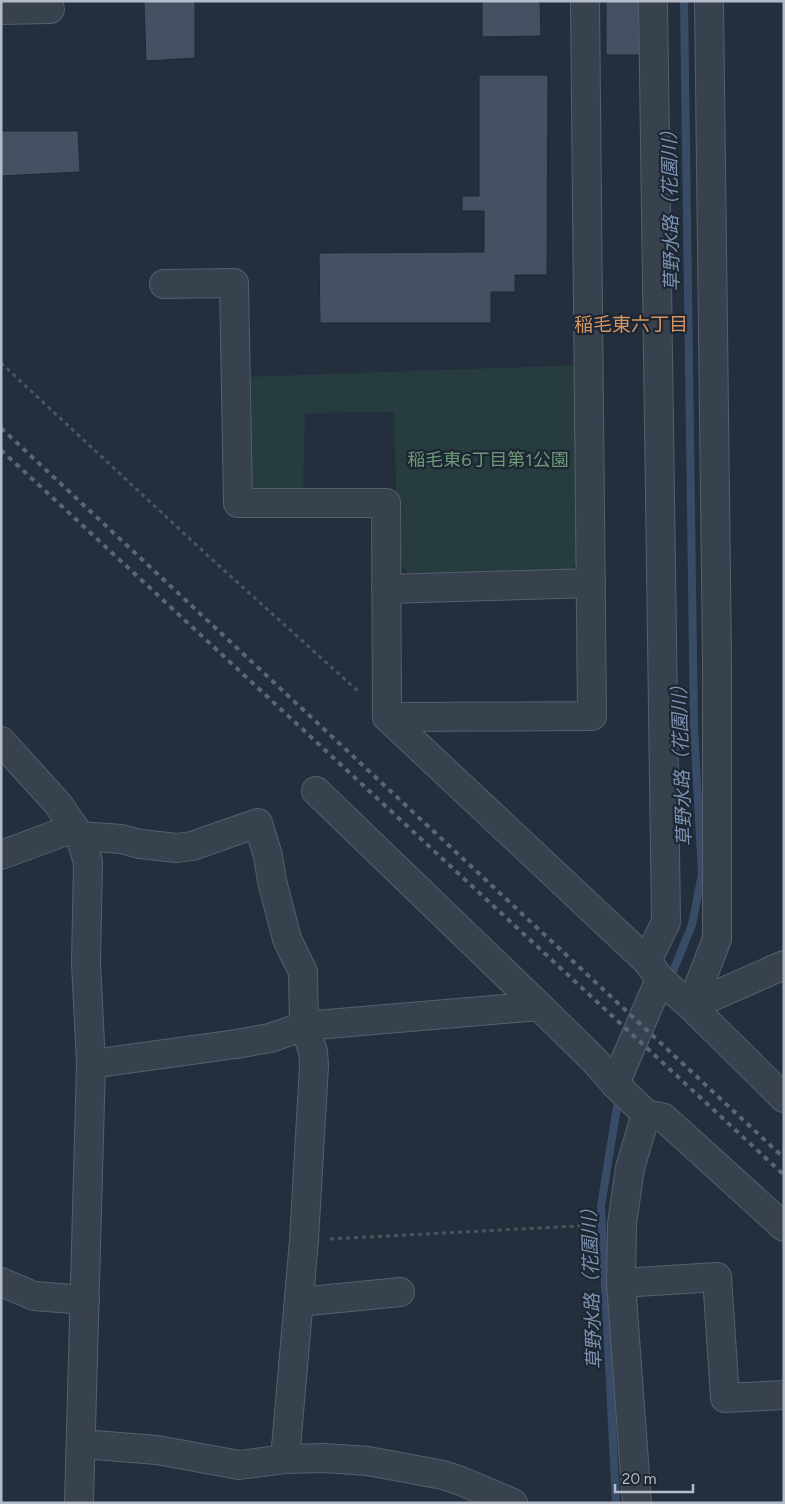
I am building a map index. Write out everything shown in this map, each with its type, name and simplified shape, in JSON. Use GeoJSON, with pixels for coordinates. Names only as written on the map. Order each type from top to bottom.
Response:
{"type":"FeatureCollection","features":[{"type":"Feature","properties":{"kind":"street"},"geometry":{"type":"LineString","coordinates":[[387,717],[592,716],[585,1]]}},
{"type":"Feature","properties":{"kind":"street"},"geometry":{"type":"LineString","coordinates":[[615,1084],[654,970],[666,922],[653,1]]}},
{"type":"Feature","properties":{"kind":"street"},"geometry":{"type":"LineString","coordinates":[[691,1006],[717,939],[717,660],[708,1]]}},
{"type":"Feature","properties":{"kind":"street"},"geometry":{"type":"LineString","coordinates":[[1,10],[50,9]]}},
{"type":"Feature","properties":{"kind":"street"},"geometry":{"type":"LineString","coordinates":[[164,284],[234,283],[238,503],[386,503],[387,717],[654,970],[784,1098]]}},
{"type":"Feature","properties":{"kind":"street"},"geometry":{"type":"LineString","coordinates":[[386,588],[591,583]]}},
{"type":"Feature","properties":{"kind":"street"},"geometry":{"type":"LineString","coordinates":[[1,741],[58,804],[77,832],[88,862],[86,963],[91,1064],[79,1503]]}},
{"type":"Feature","properties":{"kind":"street"},"geometry":{"type":"LineString","coordinates":[[316,791],[539,1006],[646,1114],[664,1118],[784,1226]]}},
{"type":"Feature","properties":{"kind":"street"},"geometry":{"type":"LineString","coordinates":[[1,855],[77,832],[140,844],[178,848],[192,846],[258,823],[268,856],[272,881],[287,939],[303,972],[304,1026],[313,1051],[314,1066],[304,1240],[285,1459]]}},
{"type":"Feature","properties":{"kind":"street"},"geometry":{"type":"LineString","coordinates":[[691,1006],[784,964]]}},
{"type":"Feature","properties":{"kind":"street"},"geometry":{"type":"LineString","coordinates":[[91,1064],[270,1038],[304,1026],[539,1006]]}},
{"type":"Feature","properties":{"kind":"street"},"geometry":{"type":"LineString","coordinates":[[637,1503],[621,1283],[622,1224],[630,1168],[646,1114]]}},
{"type":"Feature","properties":{"kind":"street"},"geometry":{"type":"LineString","coordinates":[[621,1283],[717,1277],[725,1398],[784,1395]]}},
{"type":"Feature","properties":{"kind":"street"},"geometry":{"type":"LineString","coordinates":[[1,1282],[34,1296],[85,1300]]}},
{"type":"Feature","properties":{"kind":"street"},"geometry":{"type":"LineString","coordinates":[[299,1302],[400,1292]]}},
{"type":"Feature","properties":{"kind":"street"},"geometry":{"type":"LineString","coordinates":[[82,1444],[157,1450],[239,1465],[285,1459],[323,1458],[368,1461],[461,1481],[513,1503]]}},
{"type":"Feature","properties":{"kind":"path"},"geometry":{"type":"LineString","coordinates":[[1,363],[206,554],[387,717]]}},
{"type":"Feature","properties":{"kind":"path"},"geometry":{"type":"LineString","coordinates":[[304,1240],[584,1226]]}},
{"type":"Feature","properties":{"kind":"green space","name":"稲毛東6丁目第1公園"},"geometry":{"type":"Polygon","coordinates":[[[582,365],[577,562],[568,573],[411,577],[398,562],[394,412],[305,413],[303,492],[255,493],[247,489],[248,377],[582,365]]]}},
{"type":"Feature","properties":{"kind":"building"},"geometry":{"type":"Polygon","coordinates":[[[144,1],[195,1],[195,58],[146,61],[144,1]]]}},
{"type":"Feature","properties":{"kind":"building"},"geometry":{"type":"Polygon","coordinates":[[[482,1],[540,1],[541,36],[482,37],[482,1]]]}},
{"type":"Feature","properties":{"kind":"building"},"geometry":{"type":"Polygon","coordinates":[[[606,1],[646,1],[646,55],[606,55],[606,1]]]}},
{"type":"Feature","properties":{"kind":"building"},"geometry":{"type":"Polygon","coordinates":[[[479,75],[548,75],[547,275],[515,275],[515,292],[491,292],[491,323],[320,323],[319,253],[484,252],[484,211],[462,211],[462,196],[479,196],[479,75]]]}},
{"type":"Feature","properties":{"kind":"building"},"geometry":{"type":"Polygon","coordinates":[[[1,131],[78,131],[80,172],[1,176],[1,131]]]}},
{"type":"Feature","properties":{"kind":"waterway","name":"草野水路（花園川）"},"geometry":{"type":"LineString","coordinates":[[669,981],[692,925],[702,874],[694,728],[684,1]]}},
{"type":"Feature","properties":{"kind":"waterway","name":"草野水路（花園川）"},"geometry":{"type":"LineString","coordinates":[[616,1503],[601,1206],[617,1107],[621,1098]]}},
{"type":"Feature","properties":{"kind":"railway"},"geometry":{"type":"LineString","coordinates":[[1,428],[784,1158]]}},
{"type":"Feature","properties":{"kind":"railway"},"geometry":{"type":"LineString","coordinates":[[1,450],[784,1175]]}},
{"type":"Feature","properties":{"kind":"district","name":"稲毛東六丁目"},"geometry":{"type":"Point","coordinates":[631,324]}}]}
